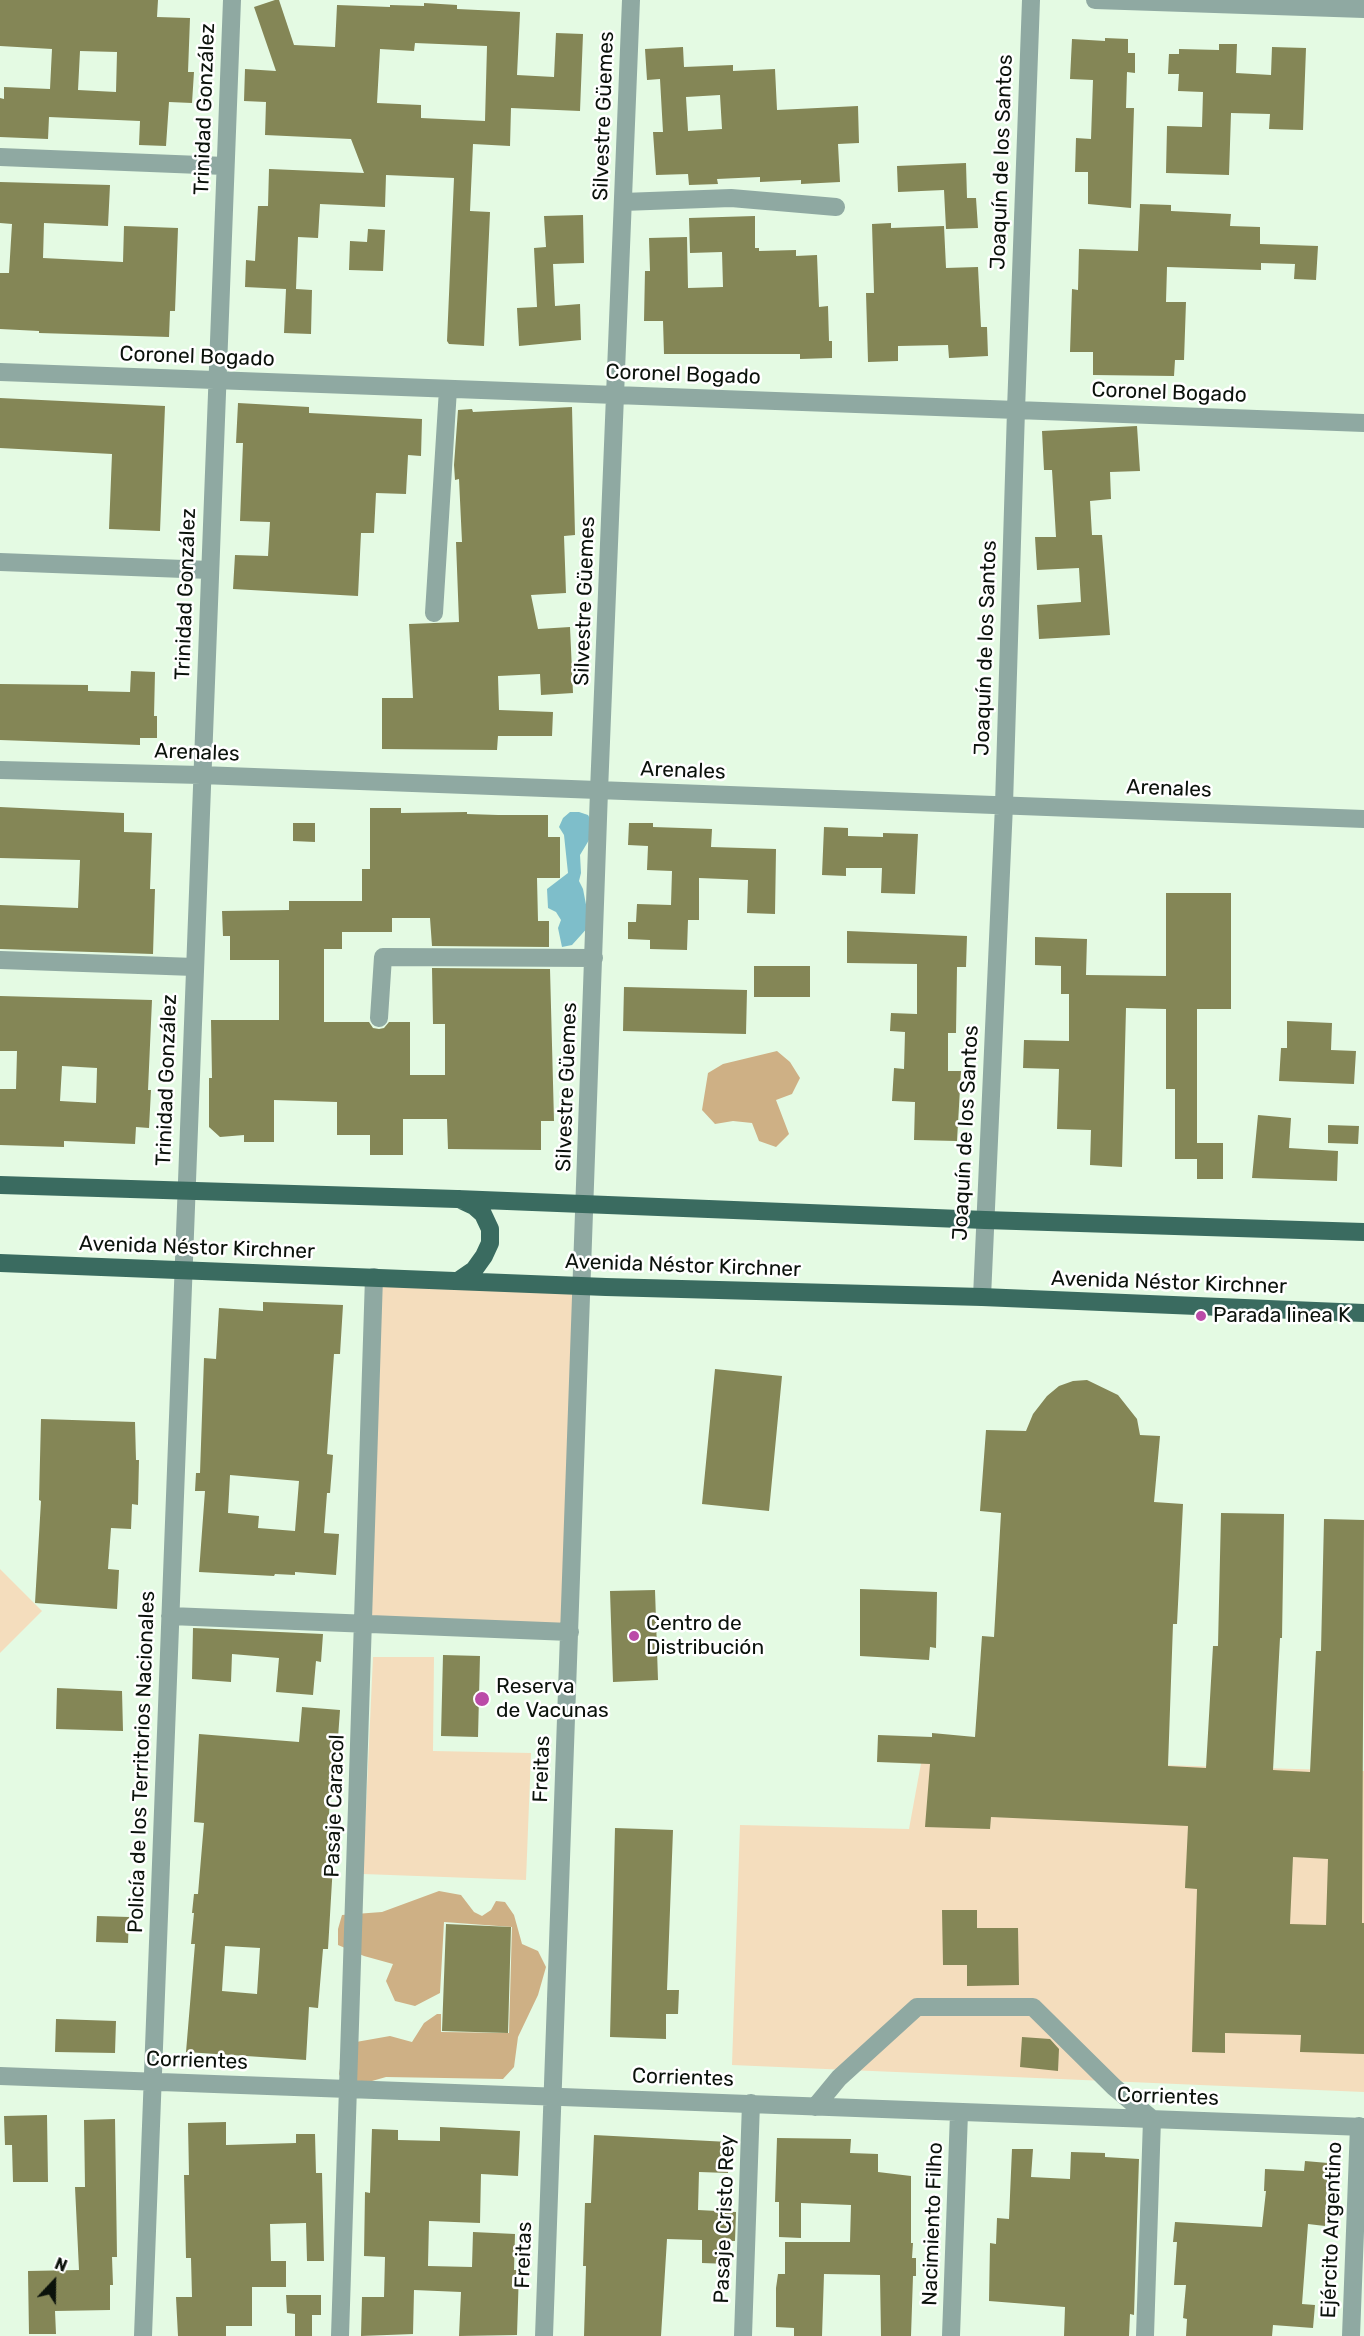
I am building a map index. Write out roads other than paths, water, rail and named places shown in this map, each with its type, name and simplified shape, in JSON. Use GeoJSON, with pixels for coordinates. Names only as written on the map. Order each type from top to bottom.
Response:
{"type":"FeatureCollection","features":[{"type":"Feature","properties":{"kind":"main road"},"geometry":{"type":"LineString","coordinates":[[0,1185],[457,1198],[985,1220],[1364,1232]]}},
{"type":"Feature","properties":{"kind":"main road"},"geometry":{"type":"LineString","coordinates":[[457,1198],[474,1206],[483,1214],[490,1229],[490,1243],[484,1256],[474,1270],[458,1281]]}},
{"type":"Feature","properties":{"kind":"main road","name":"Avenida Néstor Kirchner"},"geometry":{"type":"LineString","coordinates":[[0,1263],[583,1286],[982,1297],[1364,1313]]}},
{"type":"Feature","properties":{"kind":"street","name":"Trinidad González"},"geometry":{"type":"LineString","coordinates":[[185,1190],[232,0]]}},
{"type":"Feature","properties":{"kind":"street","name":"Silvestre Güemes"},"geometry":{"type":"LineString","coordinates":[[586,1204],[599,791],[631,0]]}},
{"type":"Feature","properties":{"kind":"street","name":"Joaquín de los Santos"},"geometry":{"type":"LineString","coordinates":[[982,1297],[1004,805],[1031,0]]}},
{"type":"Feature","properties":{"kind":"street"},"geometry":{"type":"LineString","coordinates":[[1095,0],[1364,9]]}},
{"type":"Feature","properties":{"kind":"street"},"geometry":{"type":"LineString","coordinates":[[0,157],[225,166]]}},
{"type":"Feature","properties":{"kind":"street"},"geometry":{"type":"LineString","coordinates":[[623,202],[730,198],[836,207]]}},
{"type":"Feature","properties":{"kind":"street","name":"Coronel Bogado"},"geometry":{"type":"LineString","coordinates":[[0,372],[1364,423]]}},
{"type":"Feature","properties":{"kind":"street"},"geometry":{"type":"LineString","coordinates":[[434,613],[448,388]]}},
{"type":"Feature","properties":{"kind":"street"},"geometry":{"type":"LineString","coordinates":[[0,562],[210,570]]}},
{"type":"Feature","properties":{"kind":"street","name":"Arenales"},"geometry":{"type":"LineString","coordinates":[[0,770],[201,775],[1364,819]]}},
{"type":"Feature","properties":{"kind":"street"},"geometry":{"type":"LineString","coordinates":[[379,1018],[383,957],[594,958]]}},
{"type":"Feature","properties":{"kind":"street"},"geometry":{"type":"LineString","coordinates":[[0,960],[194,967]]}},
{"type":"Feature","properties":{"kind":"street","name":"Policía de los Territorios Nacionales"},"geometry":{"type":"LineString","coordinates":[[143,2336],[185,1190]]}},
{"type":"Feature","properties":{"kind":"street","name":"Freitas"},"geometry":{"type":"LineString","coordinates":[[544,2336],[586,1204]]}},
{"type":"Feature","properties":{"kind":"street","name":"Pasaje Caracol"},"geometry":{"type":"LineString","coordinates":[[340,2336],[374,1277]]}},
{"type":"Feature","properties":{"kind":"street"},"geometry":{"type":"LineString","coordinates":[[170,1616],[570,1632]]}},
{"type":"Feature","properties":{"kind":"street"},"geometry":{"type":"LineString","coordinates":[[814,2107],[838,2078],[917,2007],[1033,2007],[1114,2087],[1152,2119],[1145,2336]]}},
{"type":"Feature","properties":{"kind":"street","name":"Corrientes"},"geometry":{"type":"LineString","coordinates":[[0,2076],[1361,2127]]}},
{"type":"Feature","properties":{"kind":"street","name":"Pasaje Cristo Rey"},"geometry":{"type":"LineString","coordinates":[[743,2336],[751,2103]]}},
{"type":"Feature","properties":{"kind":"street","name":"Nacimiento Filho"},"geometry":{"type":"LineString","coordinates":[[951,2336],[959,2113]]}},
{"type":"Feature","properties":{"kind":"street","name":"Ejército Argentino"},"geometry":{"type":"LineString","coordinates":[[1350,2336],[1361,2127]]}},
{"type":"Feature","properties":{"kind":"water"},"geometry":{"type":"Polygon","coordinates":[[[570,812],[588,815],[592,822],[589,840],[580,855],[579,881],[583,889],[590,925],[572,945],[562,947],[558,928],[561,920],[556,912],[548,908],[547,889],[568,873],[564,835],[559,827],[563,818],[570,812]]]}},
{"type":"Feature","properties":{"kind":"place","name":"Parada linea K"},"geometry":{"type":"Point","coordinates":[1201,1316]}},
{"type":"Feature","properties":{"kind":"place","name":"Centro de Distribución"},"geometry":{"type":"Point","coordinates":[634,1636]}},
{"type":"Feature","properties":{"kind":"place","name":"Reserva de Vacunas"},"geometry":{"type":"Point","coordinates":[482,1699]}}]}
